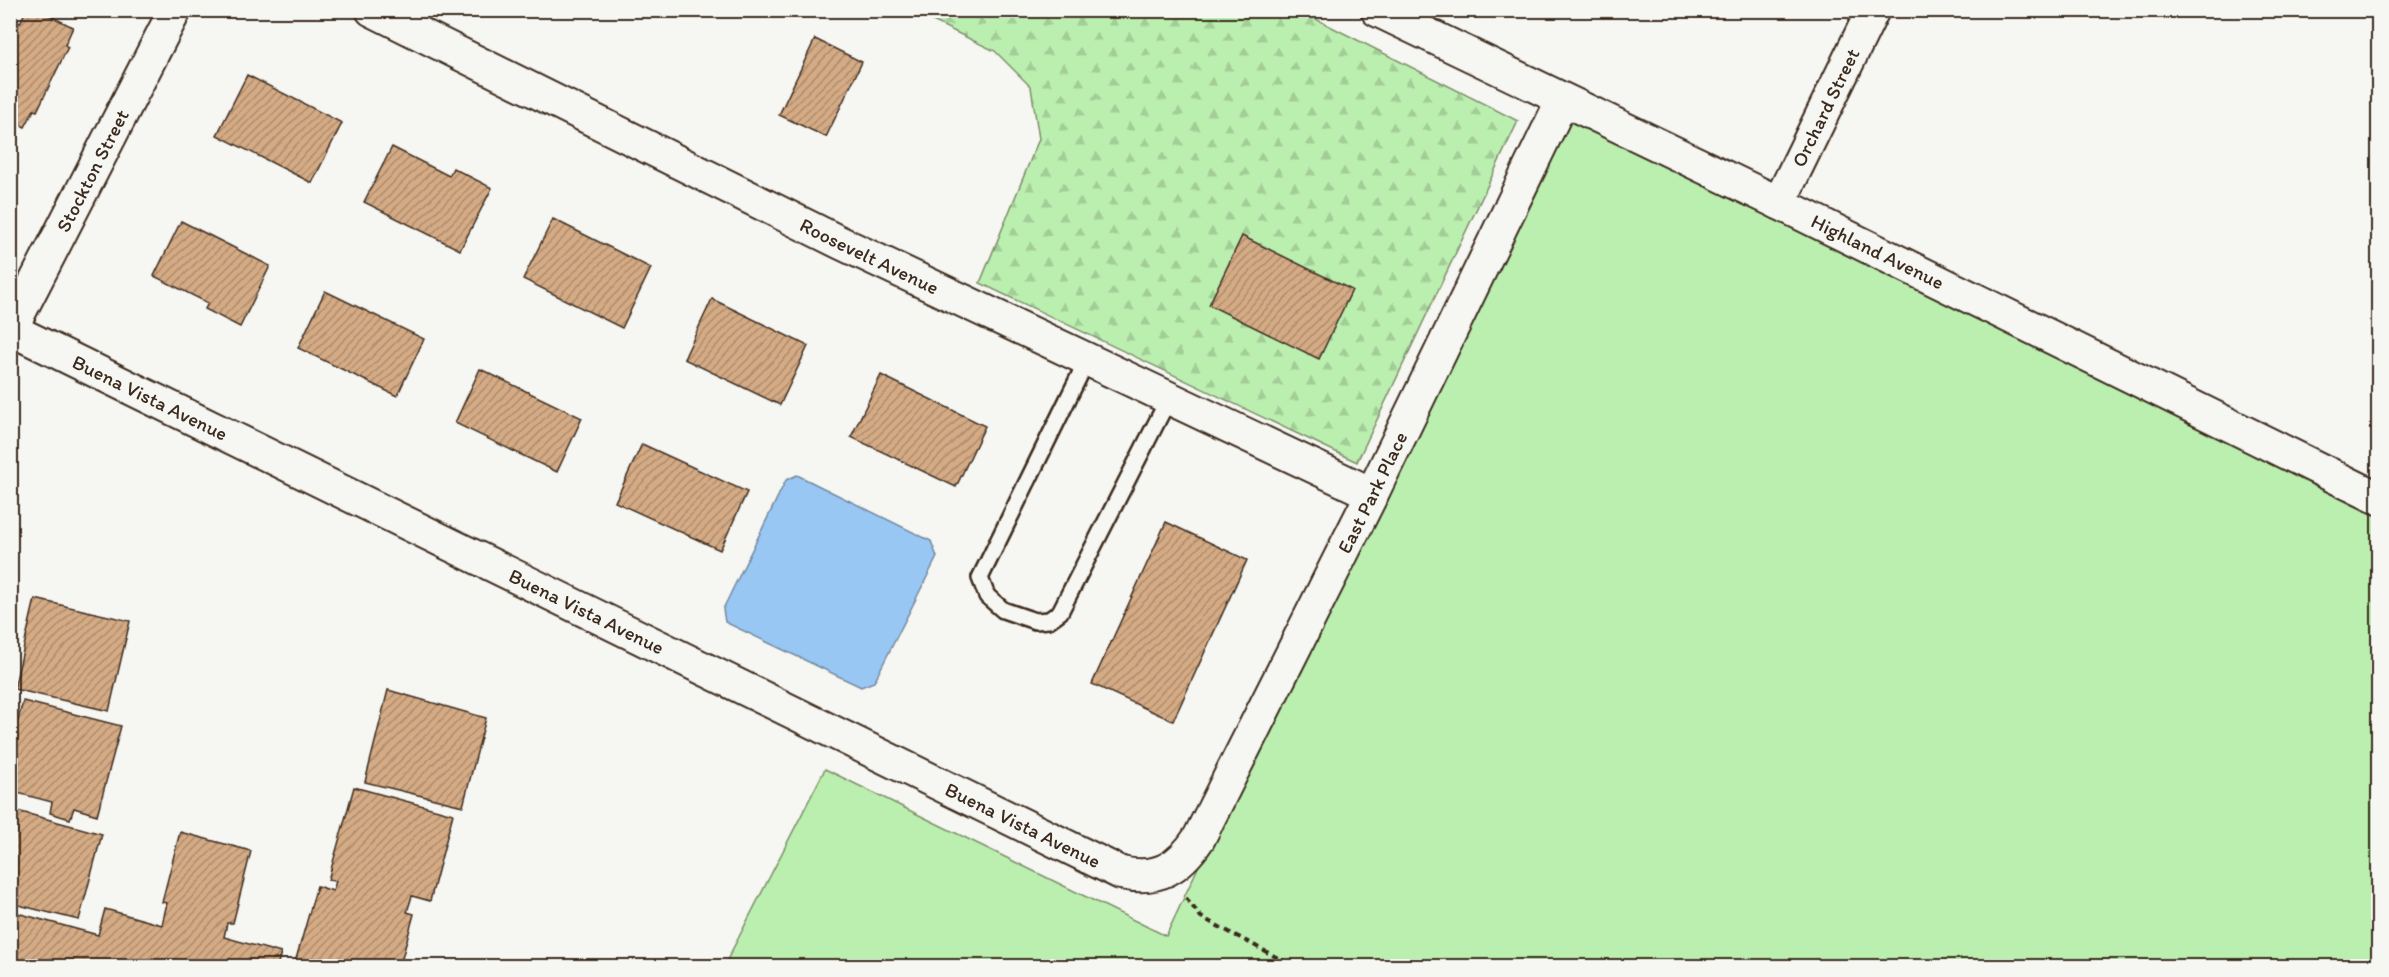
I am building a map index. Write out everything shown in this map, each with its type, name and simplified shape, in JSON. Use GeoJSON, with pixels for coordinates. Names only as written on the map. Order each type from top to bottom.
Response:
{"type":"FeatureCollection","features":[{"type":"Feature","properties":{"kind":"street","name":"Stockton Street"},"geometry":{"type":"LineString","coordinates":[[11,329],[175,10]]}},
{"type":"Feature","properties":{"kind":"street","name":"Roosevelt Avenue"},"geometry":{"type":"LineString","coordinates":[[372,10],[841,243],[1372,494]]}},
{"type":"Feature","properties":{"kind":"street","name":"Highland Avenue"},"geometry":{"type":"LineString","coordinates":[[1377,10],[1562,101],[1779,203],[2379,498]]}},
{"type":"Feature","properties":{"kind":"street","name":"Orchard Street"},"geometry":{"type":"LineString","coordinates":[[1779,203],[1873,10]]}},
{"type":"Feature","properties":{"kind":"street","name":"East Park Place"},"geometry":{"type":"LineString","coordinates":[[1166,871],[1187,856],[1199,838],[1372,494],[1562,101]]}},
{"type":"Feature","properties":{"kind":"street","name":"Buena Vista Avenue"},"geometry":{"type":"LineString","coordinates":[[11,329],[1121,873],[1141,877],[1166,871]]}},
{"type":"Feature","properties":{"kind":"lane"},"geometry":{"type":"LineString","coordinates":[[1088,360],[980,578],[987,596],[1003,610],[1035,621],[1049,620],[1060,612],[1169,398]]}},
{"type":"Feature","properties":{"kind":"path"},"geometry":{"type":"LineString","coordinates":[[1166,871],[1201,917],[1293,966]]}},
{"type":"Feature","properties":{"kind":"green space"},"geometry":{"type":"Polygon","coordinates":[[[912,11],[1300,11],[1518,121],[1357,462],[980,283],[1039,139],[1031,87],[995,51],[912,11]]]}},
{"type":"Feature","properties":{"kind":"green space"},"geometry":{"type":"Polygon","coordinates":[[[1562,101],[2378,505],[2378,966],[724,966],[825,769],[1166,936],[1469,287],[1562,101]]]}},
{"type":"Feature","properties":{"kind":"water"},"geometry":{"type":"Polygon","coordinates":[[[797,475],[931,541],[937,557],[874,682],[861,687],[725,622],[723,609],[786,480],[797,475]]]}},
{"type":"Feature","properties":{"kind":"building"},"geometry":{"type":"Polygon","coordinates":[[[26,10],[38,10],[73,27],[65,45],[68,47],[37,111],[34,110],[25,127],[10,120],[10,33],[16,22],[20,23],[26,10]]]}},
{"type":"Feature","properties":{"kind":"building"},"geometry":{"type":"Polygon","coordinates":[[[815,39],[862,62],[826,137],[779,115],[815,39]]]}},
{"type":"Feature","properties":{"kind":"building"},"geometry":{"type":"Polygon","coordinates":[[[247,75],[342,123],[312,183],[217,135],[247,75]]]}},
{"type":"Feature","properties":{"kind":"building"},"geometry":{"type":"Polygon","coordinates":[[[392,147],[449,176],[453,168],[492,188],[460,250],[364,202],[392,147]]]}},
{"type":"Feature","properties":{"kind":"building"},"geometry":{"type":"Polygon","coordinates":[[[553,219],[651,268],[622,328],[523,279],[553,219]]]}},
{"type":"Feature","properties":{"kind":"building"},"geometry":{"type":"Polygon","coordinates":[[[181,221],[270,266],[240,327],[205,309],[208,303],[154,276],[181,221]]]}},
{"type":"Feature","properties":{"kind":"building"},"geometry":{"type":"Polygon","coordinates":[[[1242,236],[1352,290],[1319,359],[1209,305],[1242,236]]]}},
{"type":"Feature","properties":{"kind":"building"},"geometry":{"type":"Polygon","coordinates":[[[325,291],[424,339],[397,396],[298,348],[325,291]]]}},
{"type":"Feature","properties":{"kind":"building"},"geometry":{"type":"Polygon","coordinates":[[[712,299],[808,346],[780,405],[684,359],[712,299]]]}},
{"type":"Feature","properties":{"kind":"building"},"geometry":{"type":"Polygon","coordinates":[[[480,369],[582,418],[557,472],[455,423],[480,369]]]}},
{"type":"Feature","properties":{"kind":"building"},"geometry":{"type":"Polygon","coordinates":[[[881,375],[985,426],[956,487],[851,437],[881,375]]]}},
{"type":"Feature","properties":{"kind":"building"},"geometry":{"type":"Polygon","coordinates":[[[642,444],[747,492],[720,550],[615,502],[642,444]]]}},
{"type":"Feature","properties":{"kind":"building"},"geometry":{"type":"Polygon","coordinates":[[[1166,522],[1247,560],[1173,721],[1092,684],[1166,522]]]}},
{"type":"Feature","properties":{"kind":"building"},"geometry":{"type":"Polygon","coordinates":[[[35,599],[130,621],[109,711],[14,689],[35,599]]]}},
{"type":"Feature","properties":{"kind":"building"},"geometry":{"type":"Polygon","coordinates":[[[388,690],[486,718],[463,806],[365,782],[388,690]]]}},
{"type":"Feature","properties":{"kind":"building"},"geometry":{"type":"Polygon","coordinates":[[[23,701],[121,726],[97,815],[74,808],[70,819],[50,813],[52,802],[10,791],[10,750],[23,701]]]}},
{"type":"Feature","properties":{"kind":"building"},"geometry":{"type":"Polygon","coordinates":[[[354,787],[453,814],[430,901],[412,896],[407,912],[414,914],[400,966],[294,966],[317,886],[333,891],[336,881],[328,880],[354,787]]]}},
{"type":"Feature","properties":{"kind":"building"},"geometry":{"type":"Polygon","coordinates":[[[10,809],[102,834],[79,920],[10,903],[10,809]]]}},
{"type":"Feature","properties":{"kind":"building"},"geometry":{"type":"Polygon","coordinates":[[[180,832],[251,851],[233,923],[227,923],[224,937],[281,953],[277,966],[10,966],[10,911],[98,935],[105,909],[162,925],[167,903],[162,902],[180,832]]]}}]}
